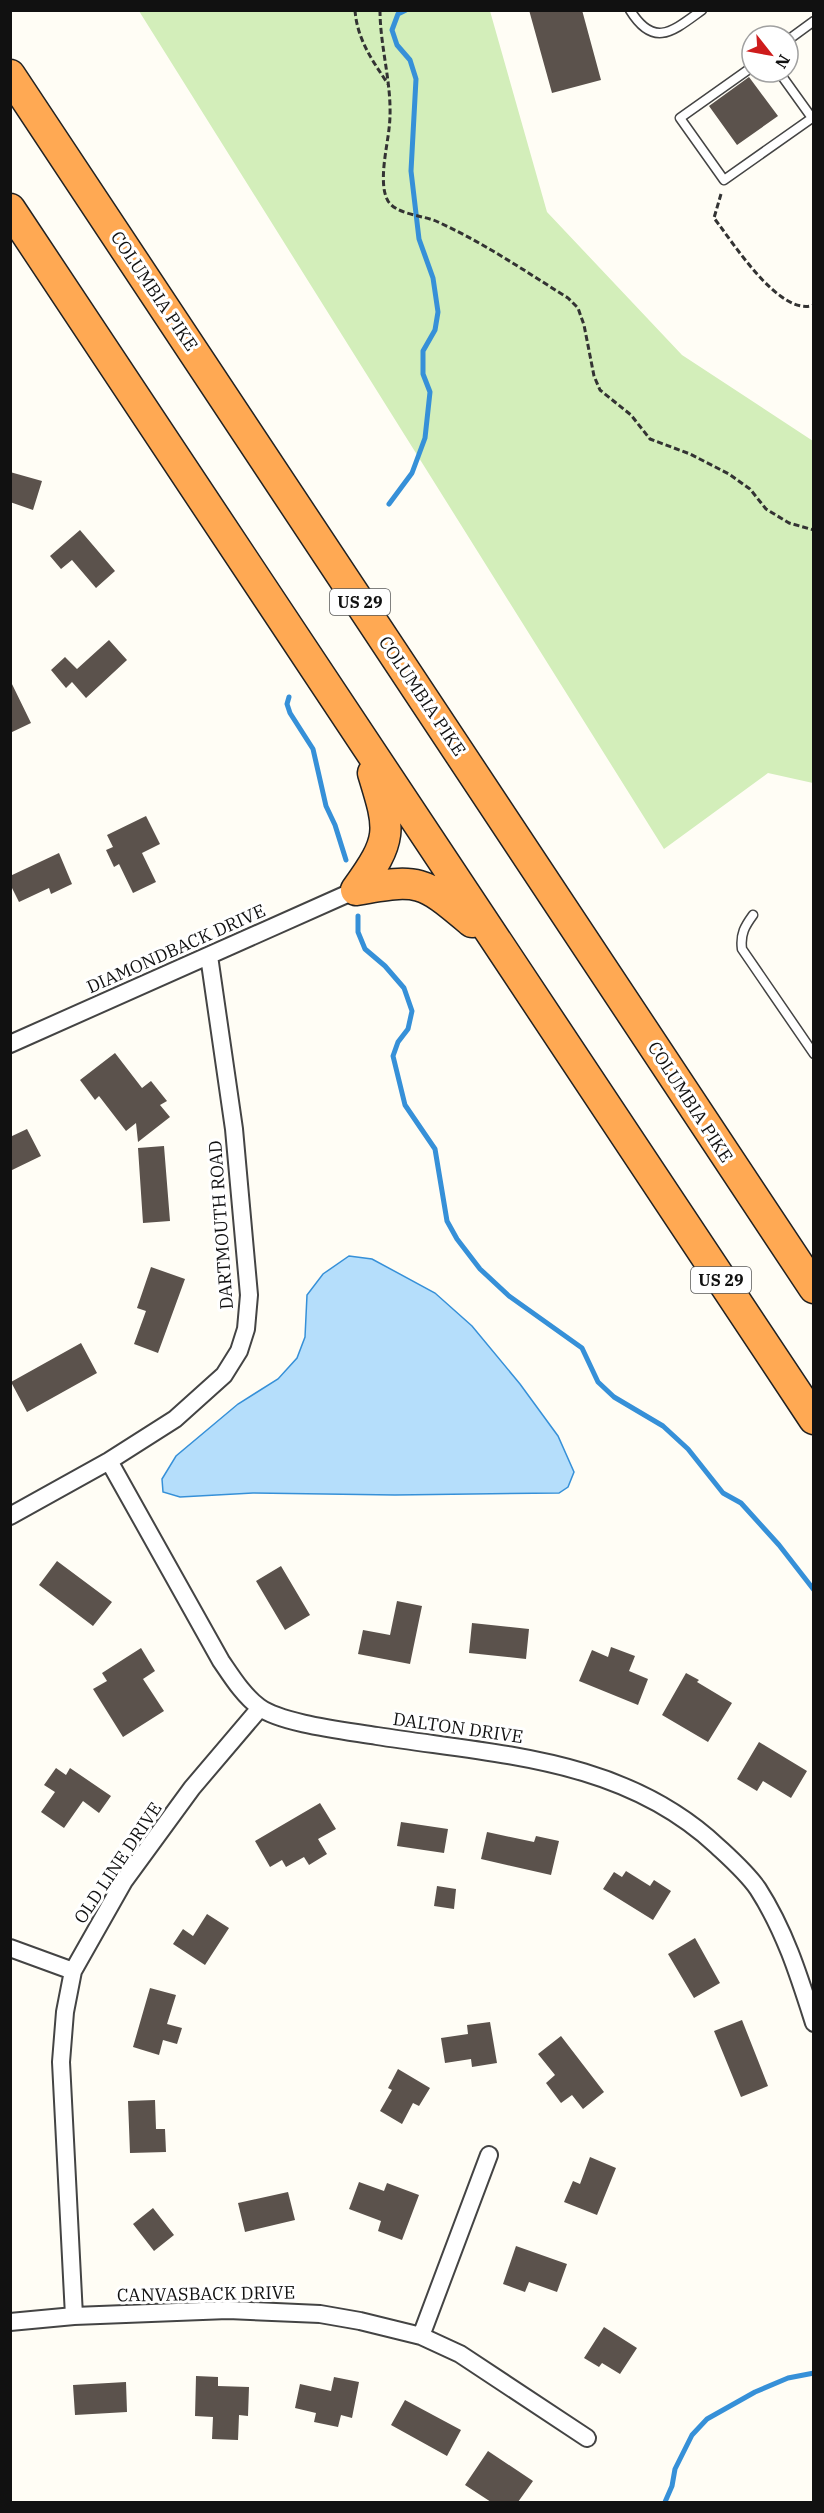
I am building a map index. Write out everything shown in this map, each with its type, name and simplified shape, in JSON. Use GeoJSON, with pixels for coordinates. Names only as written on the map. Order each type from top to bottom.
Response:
{"type":"FeatureCollection","features":[{"type":"Feature","properties":{"kind":"highway"},"geometry":{"type":"LineString","coordinates":[[10,65],[29,103]]}},
{"type":"Feature","properties":{"kind":"highway","name":"COLUMBIA PIKE"},"geometry":{"type":"LineString","coordinates":[[10,75],[813,1288]]}},
{"type":"Feature","properties":{"kind":"highway","name":"US 29"},"geometry":{"type":"LineString","coordinates":[[10,209],[813,1419]]}},
{"type":"Feature","properties":{"kind":"highway"},"geometry":{"type":"LineString","coordinates":[[356,890],[376,862],[387,831],[387,816],[363,739]]}},
{"type":"Feature","properties":{"kind":"highway"},"geometry":{"type":"LineString","coordinates":[[356,890],[388,884],[418,884],[430,888],[495,940]]}},
{"type":"Feature","properties":{"kind":"street","name":"DIAMONDBACK DRIVE"},"geometry":{"type":"LineString","coordinates":[[10,1044],[356,890]]}},
{"type":"Feature","properties":{"kind":"street","name":"DARTMOUTH ROAD"},"geometry":{"type":"LineString","coordinates":[[10,1516],[109,1461],[175,1419],[224,1375],[239,1351],[246,1329],[249,1295],[238,1162],[209,956]]}},
{"type":"Feature","properties":{"kind":"street","name":"DALTON DRIVE"},"geometry":{"type":"LineString","coordinates":[[109,1461],[221,1661],[242,1690],[260,1708],[279,1716],[345,1731],[533,1758],[636,1792],[672,1810],[706,1836],[756,1887],[791,1953],[813,2023]]}},
{"type":"Feature","properties":{"kind":"street","name":"OLD LINE DRIVE"},"geometry":{"type":"LineString","coordinates":[[74,2316],[61,2062],[65,2012],[73,1971],[124,1881],[192,1788],[260,1708]]}},
{"type":"Feature","properties":{"kind":"street"},"geometry":{"type":"LineString","coordinates":[[10,1948],[73,1971]]}},
{"type":"Feature","properties":{"kind":"street"},"geometry":{"type":"LineString","coordinates":[[421,2336],[489,2155]]}},
{"type":"Feature","properties":{"kind":"street","name":"CANVASBACK DRIVE"},"geometry":{"type":"LineString","coordinates":[[10,2322],[74,2316],[274,2310],[320,2314],[421,2336],[460,2354],[587,2438]]}},
{"type":"Feature","properties":{"kind":"lane"},"geometry":{"type":"LineString","coordinates":[[630,10],[645,28],[654,33],[664,34],[674,31],[702,10]]}},
{"type":"Feature","properties":{"kind":"lane"},"geometry":{"type":"LineString","coordinates":[[800,31],[813,21]]}},
{"type":"Feature","properties":{"kind":"lane"},"geometry":{"type":"LineString","coordinates":[[740,76],[680,118],[724,180],[812,118],[788,84]]}},
{"type":"Feature","properties":{"kind":"lane"},"geometry":{"type":"LineString","coordinates":[[753,915],[741,937],[742,949],[813,1054]]}},
{"type":"Feature","properties":{"kind":"path"},"geometry":{"type":"LineString","coordinates":[[355,10],[365,51],[388,85]]}},
{"type":"Feature","properties":{"kind":"path"},"geometry":{"type":"LineString","coordinates":[[380,10],[382,55],[388,85],[389,127],[384,160],[385,195],[390,204],[468,236],[504,256],[568,298],[578,308],[584,325],[594,376],[600,390],[631,415],[650,439],[690,454],[729,474],[750,489],[766,509],[789,523],[813,530]]}},
{"type":"Feature","properties":{"kind":"path"},"geometry":{"type":"LineString","coordinates":[[724,180],[714,218],[768,286],[783,299],[796,305],[808,307],[813,305]]}},
{"type":"Feature","properties":{"kind":"green space"},"geometry":{"type":"Polygon","coordinates":[[[139,11],[490,11],[547,212],[682,355],[813,441],[813,783],[768,773],[664,849],[139,11]]]}},
{"type":"Feature","properties":{"kind":"water"},"geometry":{"type":"Polygon","coordinates":[[[349,1256],[372,1259],[435,1293],[472,1326],[520,1384],[558,1436],[574,1472],[568,1487],[559,1493],[395,1495],[253,1493],[180,1497],[163,1492],[162,1479],[176,1456],[238,1404],[278,1379],[297,1358],[305,1337],[307,1295],[323,1274],[349,1256]]]}},
{"type":"Feature","properties":{"kind":"building"},"geometry":{"type":"Polygon","coordinates":[[[529,10],[582,10],[601,80],[552,93],[529,10]]]}},
{"type":"Feature","properties":{"kind":"building"},"geometry":{"type":"Polygon","coordinates":[[[740,84],[754,84],[778,116],[737,145],[709,106],[740,84]]]}},
{"type":"Feature","properties":{"kind":"building"},"geometry":{"type":"Polygon","coordinates":[[[10,472],[42,481],[33,510],[10,502],[10,472]]]}},
{"type":"Feature","properties":{"kind":"building"},"geometry":{"type":"Polygon","coordinates":[[[80,530],[115,571],[96,588],[72,560],[61,569],[50,556],[80,530]]]}},
{"type":"Feature","properties":{"kind":"building"},"geometry":{"type":"Polygon","coordinates":[[[109,640],[127,660],[86,698],[72,682],[66,688],[51,670],[65,657],[77,669],[109,640]]]}},
{"type":"Feature","properties":{"kind":"building"},"geometry":{"type":"Polygon","coordinates":[[[10,680],[31,723],[10,733],[10,680]]]}},
{"type":"Feature","properties":{"kind":"building"},"geometry":{"type":"Polygon","coordinates":[[[146,816],[160,844],[142,853],[156,882],[133,893],[119,864],[114,867],[106,850],[113,847],[107,835],[146,816]]]}},
{"type":"Feature","properties":{"kind":"building"},"geometry":{"type":"Polygon","coordinates":[[[59,853],[72,884],[51,894],[49,888],[19,902],[10,884],[10,876],[59,853]]]}},
{"type":"Feature","properties":{"kind":"building"},"geometry":{"type":"Polygon","coordinates":[[[115,1053],[142,1088],[151,1081],[167,1101],[160,1105],[170,1117],[138,1142],[136,1123],[126,1131],[99,1096],[95,1100],[80,1080],[115,1053]]]}},
{"type":"Feature","properties":{"kind":"building"},"geometry":{"type":"Polygon","coordinates":[[[27,1129],[41,1156],[10,1171],[10,1137],[27,1129]]]}},
{"type":"Feature","properties":{"kind":"building"},"geometry":{"type":"Polygon","coordinates":[[[164,1146],[170,1221],[143,1223],[138,1148],[164,1146]]]}},
{"type":"Feature","properties":{"kind":"building"},"geometry":{"type":"Polygon","coordinates":[[[151,1267],[185,1279],[158,1353],[134,1344],[146,1311],[137,1308],[151,1267]]]}},
{"type":"Feature","properties":{"kind":"building"},"geometry":{"type":"Polygon","coordinates":[[[81,1343],[97,1373],[27,1412],[11,1382],[81,1343]]]}},
{"type":"Feature","properties":{"kind":"building"},"geometry":{"type":"Polygon","coordinates":[[[57,1561],[112,1602],[93,1626],[39,1585],[57,1561]]]}},
{"type":"Feature","properties":{"kind":"building"},"geometry":{"type":"Polygon","coordinates":[[[281,1566],[310,1615],[285,1630],[256,1581],[281,1566]]]}},
{"type":"Feature","properties":{"kind":"building"},"geometry":{"type":"Polygon","coordinates":[[[397,1601],[422,1606],[410,1664],[358,1654],[363,1630],[390,1635],[397,1601]]]}},
{"type":"Feature","properties":{"kind":"building"},"geometry":{"type":"Polygon","coordinates":[[[472,1623],[529,1629],[526,1659],[469,1653],[472,1623]]]}},
{"type":"Feature","properties":{"kind":"building"},"geometry":{"type":"Polygon","coordinates":[[[611,1647],[635,1656],[629,1671],[648,1679],[638,1705],[579,1681],[592,1650],[608,1657],[611,1647]]]}},
{"type":"Feature","properties":{"kind":"building"},"geometry":{"type":"Polygon","coordinates":[[[141,1648],[155,1671],[143,1679],[164,1711],[123,1737],[93,1689],[107,1681],[102,1673],[141,1648]]]}},
{"type":"Feature","properties":{"kind":"building"},"geometry":{"type":"Polygon","coordinates":[[[686,1673],[732,1703],[708,1742],[662,1715],[686,1673]]]}},
{"type":"Feature","properties":{"kind":"building"},"geometry":{"type":"Polygon","coordinates":[[[759,1742],[807,1771],[791,1798],[763,1781],[757,1791],[737,1779],[759,1742]]]}},
{"type":"Feature","properties":{"kind":"building"},"geometry":{"type":"Polygon","coordinates":[[[56,1768],[66,1775],[70,1768],[111,1796],[99,1813],[83,1801],[64,1828],[41,1812],[55,1792],[44,1785],[56,1768]]]}},
{"type":"Feature","properties":{"kind":"building"},"geometry":{"type":"Polygon","coordinates":[[[320,1803],[336,1829],[318,1839],[327,1854],[309,1865],[304,1857],[286,1867],[282,1860],[270,1867],[255,1841],[320,1803]]]}},
{"type":"Feature","properties":{"kind":"building"},"geometry":{"type":"Polygon","coordinates":[[[401,1822],[448,1829],[444,1853],[397,1846],[401,1822]]]}},
{"type":"Feature","properties":{"kind":"building"},"geometry":{"type":"Polygon","coordinates":[[[487,1832],[534,1842],[536,1836],[559,1841],[551,1875],[481,1859],[487,1832]]]}},
{"type":"Feature","properties":{"kind":"building"},"geometry":{"type":"Polygon","coordinates":[[[626,1871],[650,1886],[654,1880],[671,1891],[653,1920],[603,1889],[614,1872],[622,1877],[626,1871]]]}},
{"type":"Feature","properties":{"kind":"building"},"geometry":{"type":"Polygon","coordinates":[[[437,1886],[456,1889],[454,1909],[434,1906],[437,1886]]]}},
{"type":"Feature","properties":{"kind":"building"},"geometry":{"type":"Polygon","coordinates":[[[207,1914],[229,1928],[205,1965],[173,1944],[183,1929],[193,1936],[207,1914]]]}},
{"type":"Feature","properties":{"kind":"building"},"geometry":{"type":"Polygon","coordinates":[[[695,1938],[720,1983],[694,1998],[668,1954],[695,1938]]]}},
{"type":"Feature","properties":{"kind":"building"},"geometry":{"type":"Polygon","coordinates":[[[150,1988],[176,1995],[167,2024],[182,2028],[177,2044],[163,2040],[159,2055],[133,2047],[150,1988]]]}},
{"type":"Feature","properties":{"kind":"building"},"geometry":{"type":"Polygon","coordinates":[[[742,2020],[768,2086],[741,2097],[714,2031],[742,2020]]]}},
{"type":"Feature","properties":{"kind":"building"},"geometry":{"type":"Polygon","coordinates":[[[490,2022],[497,2063],[472,2067],[471,2059],[445,2063],[441,2038],[468,2034],[467,2025],[490,2022]]]}},
{"type":"Feature","properties":{"kind":"building"},"geometry":{"type":"Polygon","coordinates":[[[561,2036],[604,2092],[583,2109],[572,2095],[561,2103],[546,2083],[555,2075],[538,2054],[561,2036]]]}},
{"type":"Feature","properties":{"kind":"building"},"geometry":{"type":"Polygon","coordinates":[[[398,2069],[430,2088],[419,2106],[413,2103],[402,2124],[380,2111],[392,2090],[388,2088],[398,2069]]]}},
{"type":"Feature","properties":{"kind":"building"},"geometry":{"type":"Polygon","coordinates":[[[155,2100],[156,2129],[165,2129],[166,2152],[130,2153],[128,2101],[155,2100]]]}},
{"type":"Feature","properties":{"kind":"building"},"geometry":{"type":"Polygon","coordinates":[[[590,2157],[616,2168],[597,2215],[564,2202],[573,2181],[580,2184],[590,2157]]]}},
{"type":"Feature","properties":{"kind":"building"},"geometry":{"type":"Polygon","coordinates":[[[359,2182],[384,2191],[387,2183],[419,2195],[402,2240],[378,2231],[381,2221],[349,2209],[359,2182]]]}},
{"type":"Feature","properties":{"kind":"building"},"geometry":{"type":"Polygon","coordinates":[[[288,2192],[295,2220],[245,2232],[238,2203],[288,2192]]]}},
{"type":"Feature","properties":{"kind":"building"},"geometry":{"type":"Polygon","coordinates":[[[153,2208],[174,2235],[154,2251],[133,2224],[153,2208]]]}},
{"type":"Feature","properties":{"kind":"building"},"geometry":{"type":"Polygon","coordinates":[[[516,2246],[567,2264],[557,2292],[529,2282],[525,2292],[503,2284],[516,2246]]]}},
{"type":"Feature","properties":{"kind":"building"},"geometry":{"type":"Polygon","coordinates":[[[604,2327],[637,2348],[620,2374],[602,2363],[599,2367],[584,2358],[604,2327]]]}},
{"type":"Feature","properties":{"kind":"building"},"geometry":{"type":"Polygon","coordinates":[[[196,2376],[218,2377],[218,2386],[249,2387],[248,2416],[239,2415],[238,2440],[212,2439],[213,2417],[195,2416],[196,2376]]]}},
{"type":"Feature","properties":{"kind":"building"},"geometry":{"type":"Polygon","coordinates":[[[334,2377],[359,2382],[352,2418],[341,2415],[338,2427],[314,2422],[316,2413],[295,2408],[300,2384],[331,2391],[334,2377]]]}},
{"type":"Feature","properties":{"kind":"building"},"geometry":{"type":"Polygon","coordinates":[[[126,2382],[127,2412],[75,2415],[73,2385],[126,2382]]]}},
{"type":"Feature","properties":{"kind":"building"},"geometry":{"type":"Polygon","coordinates":[[[405,2400],[461,2430],[447,2456],[391,2425],[405,2400]]]}},
{"type":"Feature","properties":{"kind":"building"},"geometry":{"type":"Polygon","coordinates":[[[488,2451],[533,2481],[518,2502],[491,2502],[465,2485],[488,2451]]]}},
{"type":"Feature","properties":{"kind":"waterway"},"geometry":{"type":"LineString","coordinates":[[389,504],[412,473],[425,438],[430,392],[423,374],[423,351],[435,330],[438,312],[433,278],[419,239],[411,171],[416,79],[410,60],[397,45],[392,30],[398,14],[406,10]]}},
{"type":"Feature","properties":{"kind":"waterway"},"geometry":{"type":"LineString","coordinates":[[289,697],[287,704],[290,713],[313,749],[326,806],[335,825],[346,860]]}},
{"type":"Feature","properties":{"kind":"waterway"},"geometry":{"type":"LineString","coordinates":[[358,916],[358,932],[365,949],[385,966],[404,988],[412,1011],[408,1029],[398,1042],[393,1056],[405,1105],[435,1149],[447,1221],[457,1239],[480,1269],[509,1296],[582,1348],[598,1382],[614,1397],[663,1426],[688,1449],[723,1493],[741,1503],[779,1545],[814,1590]]}},
{"type":"Feature","properties":{"kind":"waterway"},"geometry":{"type":"LineString","coordinates":[[665,2502],[672,2486],[675,2469],[692,2435],[707,2419],[755,2392],[788,2378],[814,2373]]}}]}
